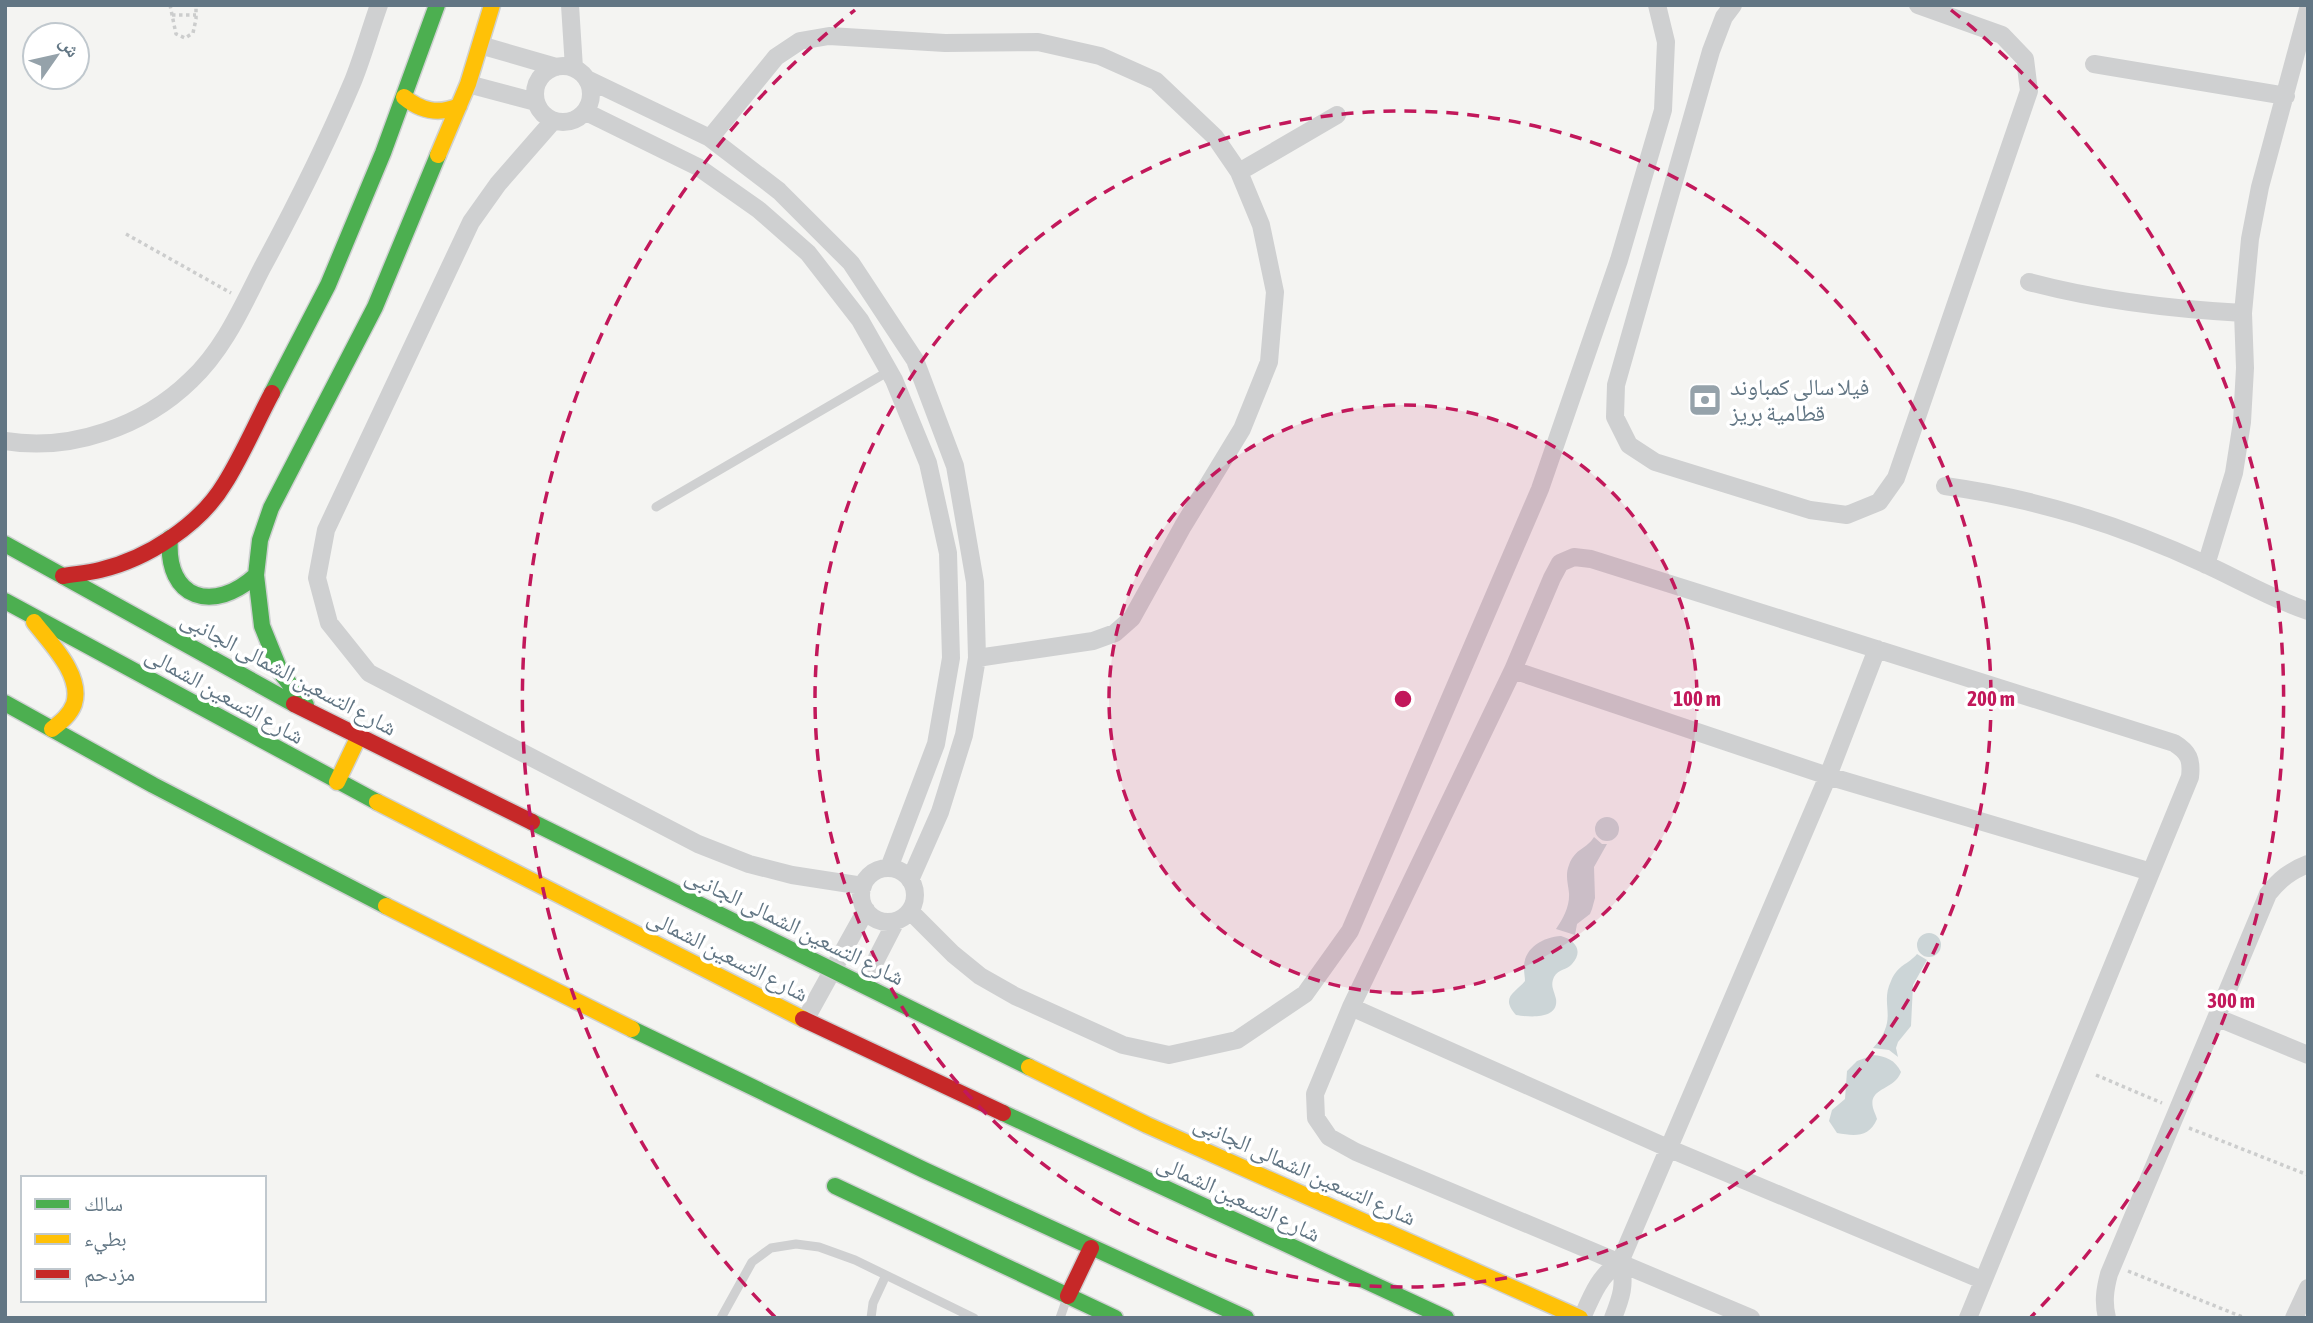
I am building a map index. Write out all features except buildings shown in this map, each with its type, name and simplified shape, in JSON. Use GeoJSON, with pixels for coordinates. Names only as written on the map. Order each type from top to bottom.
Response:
{"type":"FeatureCollection","features":[{"type":"Feature","properties":{"kind":"street"},"geometry":{"type":"LineString","coordinates":[[5,441],[66,441],[112,430],[155,409],[192,380],[222,344],[311,175],[354,79],[379,5]]}},
{"type":"Feature","properties":{"kind":"street"},"geometry":{"type":"LineString","coordinates":[[63,576],[101,570],[136,557],[170,538],[199,514],[224,485],[328,285],[404,97],[437,5]]}},
{"type":"Feature","properties":{"kind":"street"},"geometry":{"type":"LineString","coordinates":[[570,5],[572,71],[592,96],[586,113],[571,122],[553,121],[540,110],[536,102],[535,93],[541,76],[572,71]]}},
{"type":"Feature","properties":{"kind":"street"},"geometry":{"type":"LineString","coordinates":[[863,985],[903,916],[915,895],[910,880],[897,869],[889,868],[873,873],[863,886],[862,902],[866,910],[879,920],[903,916],[980,976],[1015,996],[1123,1045],[1168,1055],[1237,1040],[1305,994],[1350,931],[1539,489],[1619,260],[1663,110],[1666,42],[1657,5]]}},
{"type":"Feature","properties":{"kind":"street"},"geometry":{"type":"LineString","coordinates":[[1733,5],[1724,17],[1711,51],[1616,385],[1615,417],[1629,444],[1655,462],[1810,510],[1847,515],[1880,502],[1896,478],[2029,91],[2025,59],[2002,35],[1918,5]]}},
{"type":"Feature","properties":{"kind":"street"},"geometry":{"type":"LineString","coordinates":[[313,714],[281,673],[262,626],[256,575],[260,540],[271,508],[375,307],[468,84],[490,7]]}},
{"type":"Feature","properties":{"kind":"street"},"geometry":{"type":"LineString","coordinates":[[2206,565],[2234,474],[2242,422],[2245,368],[2243,313],[2250,239],[2257,200],[2308,9]]}},
{"type":"Feature","properties":{"kind":"street"},"geometry":{"type":"LineString","coordinates":[[710,138],[776,57],[800,41],[829,36],[945,43],[1038,42],[1100,56],[1156,81],[1215,137],[1239,172],[1261,225],[1275,292],[1269,362],[1242,429],[1183,526],[1132,618],[1115,633],[1093,641],[977,658]]}},
{"type":"Feature","properties":{"kind":"street"},"geometry":{"type":"LineString","coordinates":[[480,45],[572,71],[710,138],[779,191],[851,262],[915,360],[955,466],[975,582],[977,658],[964,735],[940,812],[910,880]]}},
{"type":"Feature","properties":{"kind":"street"},"geometry":{"type":"LineString","coordinates":[[2094,64],[2286,96]]}},
{"type":"Feature","properties":{"kind":"street"},"geometry":{"type":"LineString","coordinates":[[468,84],[536,102]]}},
{"type":"Feature","properties":{"kind":"street"},"geometry":{"type":"LineString","coordinates":[[404,97],[430,112],[459,106]]}},
{"type":"Feature","properties":{"kind":"street"},"geometry":{"type":"LineString","coordinates":[[586,113],[698,167],[759,210],[808,253],[860,320],[889,371],[928,463],[948,553],[951,658],[936,744],[889,868]]}},
{"type":"Feature","properties":{"kind":"street"},"geometry":{"type":"LineString","coordinates":[[1239,172],[1337,115]]}},
{"type":"Feature","properties":{"kind":"street"},"geometry":{"type":"LineString","coordinates":[[553,121],[498,184],[471,222],[326,530],[317,578],[328,623],[369,673],[698,844],[760,867],[863,886]]}},
{"type":"Feature","properties":{"kind":"street"},"geometry":{"type":"LineString","coordinates":[[2028,282],[2135,305],[2243,313]]}},
{"type":"Feature","properties":{"kind":"street"},"geometry":{"type":"LineString","coordinates":[[1945,486],[1999,494],[2110,524],[2206,565],[2279,602],[2308,611]]}},
{"type":"Feature","properties":{"kind":"street"},"geometry":{"type":"LineString","coordinates":[[170,538],[167,552],[170,567],[178,581],[189,591],[203,597],[233,595],[247,586],[256,575]]}},
{"type":"Feature","properties":{"kind":"street","name":"شارع التسعين الشمالى الجانبى"},"geometry":{"type":"LineString","coordinates":[[5,544],[313,714],[831,971],[1147,1125],[1581,1318]]}},
{"type":"Feature","properties":{"kind":"street"},"geometry":{"type":"LineString","coordinates":[[1751,1318],[1356,1152],[1329,1137],[1316,1118],[1315,1094],[1351,1007],[1513,670],[1556,570],[1560,563],[1574,557],[1591,559],[2174,743],[2185,749],[2192,761],[2190,776],[1968,1318]]}},
{"type":"Feature","properties":{"kind":"street","name":"شارع التسعين الشمالى"},"geometry":{"type":"LineString","coordinates":[[5,601],[337,782],[805,1020],[1446,1318]]}},
{"type":"Feature","properties":{"kind":"street"},"geometry":{"type":"LineString","coordinates":[[28,613],[65,664],[76,693],[74,708],[65,721],[52,729]]}},
{"type":"Feature","properties":{"kind":"street"},"geometry":{"type":"LineString","coordinates":[[1581,1318],[1598,1283],[1620,1262],[1670,1149],[1828,776],[1877,649]]}},
{"type":"Feature","properties":{"kind":"street"},"geometry":{"type":"LineString","coordinates":[[1513,670],[1828,776],[2151,872]]}},
{"type":"Feature","properties":{"kind":"street"},"geometry":{"type":"LineString","coordinates":[[5,702],[256,839],[433,931],[755,1090],[1246,1318]]}},
{"type":"Feature","properties":{"kind":"street"},"geometry":{"type":"LineString","coordinates":[[337,782],[358,737]]}},
{"type":"Feature","properties":{"kind":"street"},"geometry":{"type":"LineString","coordinates":[[2107,1318],[2105,1291],[2113,1264],[2268,894],[2279,880],[2308,864]]}},
{"type":"Feature","properties":{"kind":"street"},"geometry":{"type":"LineString","coordinates":[[805,1020],[866,910]]}},
{"type":"Feature","properties":{"kind":"street"},"geometry":{"type":"LineString","coordinates":[[1351,1007],[1670,1149],[1982,1280]]}},
{"type":"Feature","properties":{"kind":"street"},"geometry":{"type":"LineString","coordinates":[[2218,1018],[2308,1055]]}},
{"type":"Feature","properties":{"kind":"street"},"geometry":{"type":"LineString","coordinates":[[835,1186],[1115,1318]]}},
{"type":"Feature","properties":{"kind":"street"},"geometry":{"type":"LineString","coordinates":[[1068,1296],[1091,1248]]}},
{"type":"Feature","properties":{"kind":"street"},"geometry":{"type":"LineString","coordinates":[[1613,1318],[1623,1293],[1620,1262]]}},
{"type":"Feature","properties":{"kind":"street"},"geometry":{"type":"LineString","coordinates":[[2294,1318],[2308,1288]]}},
{"type":"Feature","properties":{"kind":"lane"},"geometry":{"type":"LineString","coordinates":[[656,507],[889,371]]}},
{"type":"Feature","properties":{"kind":"lane"},"geometry":{"type":"LineString","coordinates":[[723,1317],[752,1262],[771,1248],[796,1244],[819,1247],[855,1260],[974,1318]]}},
{"type":"Feature","properties":{"kind":"lane"},"geometry":{"type":"LineString","coordinates":[[871,1318],[873,1303],[886,1275]]}},
{"type":"Feature","properties":{"kind":"lane"},"geometry":{"type":"LineString","coordinates":[[1060,1318],[1068,1296]]}},
{"type":"Feature","properties":{"kind":"path"},"geometry":{"type":"LineString","coordinates":[[170,5],[176,34],[185,38],[192,33],[196,5]]}},
{"type":"Feature","properties":{"kind":"path"},"geometry":{"type":"LineString","coordinates":[[172,15],[196,15]]}},
{"type":"Feature","properties":{"kind":"path"},"geometry":{"type":"LineString","coordinates":[[126,234],[245,301]]}},
{"type":"Feature","properties":{"kind":"path"},"geometry":{"type":"LineString","coordinates":[[2096,1075],[2176,1116],[2308,1175]]}},
{"type":"Feature","properties":{"kind":"path"},"geometry":{"type":"LineString","coordinates":[[2113,1264],[2245,1318]]}},
{"type":"Feature","properties":{"kind":"shaded area"},"geometry":{"type":"Polygon","coordinates":[[[1602,817],[1612,817],[1619,824],[1619,834],[1612,841],[1602,841],[1595,834],[1595,824],[1602,817]]]}},
{"type":"Feature","properties":{"kind":"shaded area"},"geometry":{"type":"Polygon","coordinates":[[[1594,837],[1602,844],[1607,844],[1594,867],[1595,898],[1592,909],[1590,914],[1577,924],[1575,935],[1556,929],[1568,903],[1569,865],[1574,855],[1594,837]]]}},
{"type":"Feature","properties":{"kind":"shaded area"},"geometry":{"type":"Polygon","coordinates":[[[1924,933],[1934,933],[1941,940],[1941,950],[1934,957],[1924,957],[1917,950],[1917,940],[1924,933]]]}},
{"type":"Feature","properties":{"kind":"shaded area"},"geometry":{"type":"Polygon","coordinates":[[[1561,936],[1574,943],[1577,955],[1572,964],[1554,977],[1552,986],[1556,1006],[1553,1011],[1542,1016],[1516,1015],[1511,1009],[1509,999],[1525,981],[1527,955],[1541,941],[1561,936]]]}},
{"type":"Feature","properties":{"kind":"shaded area"},"geometry":{"type":"Polygon","coordinates":[[[1917,954],[1927,960],[1913,985],[1911,1026],[1898,1042],[1898,1057],[1889,1050],[1873,1048],[1886,1028],[1887,998],[1891,981],[1897,971],[1917,954]]]}},
{"type":"Feature","properties":{"kind":"shaded area"},"geometry":{"type":"Polygon","coordinates":[[[1873,1055],[1890,1059],[1901,1072],[1893,1083],[1874,1096],[1872,1101],[1877,1119],[1870,1130],[1855,1135],[1837,1133],[1829,1121],[1832,1110],[1845,1099],[1847,1071],[1857,1061],[1873,1055]]]}},
{"type":"Feature","properties":{"kind":"traffic: fast"},"geometry":{"type":"LineString","coordinates":[[272,393],[328,285],[383,153],[437,5]]}},
{"type":"Feature","properties":{"kind":"traffic: fast"},"geometry":{"type":"LineString","coordinates":[[306,705],[281,673],[262,626],[256,575],[260,540],[271,508],[375,307],[438,155]]}},
{"type":"Feature","properties":{"kind":"traffic: fast"},"geometry":{"type":"LineString","coordinates":[[170,538],[175,575],[184,587],[195,594],[209,597],[224,594],[240,587],[256,575]]}},
{"type":"Feature","properties":{"kind":"traffic: fast"},"geometry":{"type":"LineString","coordinates":[[5,544],[294,704]]}},
{"type":"Feature","properties":{"kind":"traffic: fast"},"geometry":{"type":"LineString","coordinates":[[5,601],[377,802]]}},
{"type":"Feature","properties":{"kind":"traffic: fast"},"geometry":{"type":"LineString","coordinates":[[5,703],[153,785],[386,906]]}},
{"type":"Feature","properties":{"kind":"traffic: fast"},"geometry":{"type":"LineString","coordinates":[[532,822],[1029,1067]]}},
{"type":"Feature","properties":{"kind":"traffic: fast"},"geometry":{"type":"LineString","coordinates":[[632,1029],[924,1170],[1246,1318]]}},
{"type":"Feature","properties":{"kind":"traffic: fast"},"geometry":{"type":"LineString","coordinates":[[1003,1113],[1446,1318]]}},
{"type":"Feature","properties":{"kind":"traffic: fast"},"geometry":{"type":"LineString","coordinates":[[835,1186],[1115,1318]]}},
{"type":"Feature","properties":{"kind":"traffic: slow"},"geometry":{"type":"LineString","coordinates":[[438,155],[468,84],[492,5]]}},
{"type":"Feature","properties":{"kind":"traffic: slow"},"geometry":{"type":"LineString","coordinates":[[404,97],[417,106],[430,110],[459,106]]}},
{"type":"Feature","properties":{"kind":"traffic: slow"},"geometry":{"type":"LineString","coordinates":[[34,622],[70,671],[76,693],[72,708],[52,729]]}},
{"type":"Feature","properties":{"kind":"traffic: slow"},"geometry":{"type":"LineString","coordinates":[[337,782],[358,738]]}},
{"type":"Feature","properties":{"kind":"traffic: slow"},"geometry":{"type":"LineString","coordinates":[[377,802],[803,1019]]}},
{"type":"Feature","properties":{"kind":"traffic: slow"},"geometry":{"type":"LineString","coordinates":[[386,906],[632,1029]]}},
{"type":"Feature","properties":{"kind":"traffic: slow"},"geometry":{"type":"LineString","coordinates":[[1029,1067],[1147,1125],[1580,1318]]}},
{"type":"Feature","properties":{"kind":"traffic: jam"},"geometry":{"type":"LineString","coordinates":[[63,576],[100,570],[136,558],[171,538],[202,513],[225,483],[272,393]]}},
{"type":"Feature","properties":{"kind":"traffic: jam"},"geometry":{"type":"LineString","coordinates":[[294,704],[532,822]]}},
{"type":"Feature","properties":{"kind":"traffic: jam"},"geometry":{"type":"LineString","coordinates":[[803,1019],[1003,1113]]}},
{"type":"Feature","properties":{"kind":"traffic: jam"},"geometry":{"type":"LineString","coordinates":[[1068,1296],[1091,1248]]}},
{"type":"Feature","properties":{"kind":"place","name":"فيلا سالى كمباوند قطامية بريز"},"geometry":{"type":"Point","coordinates":[1705,400]}}]}
